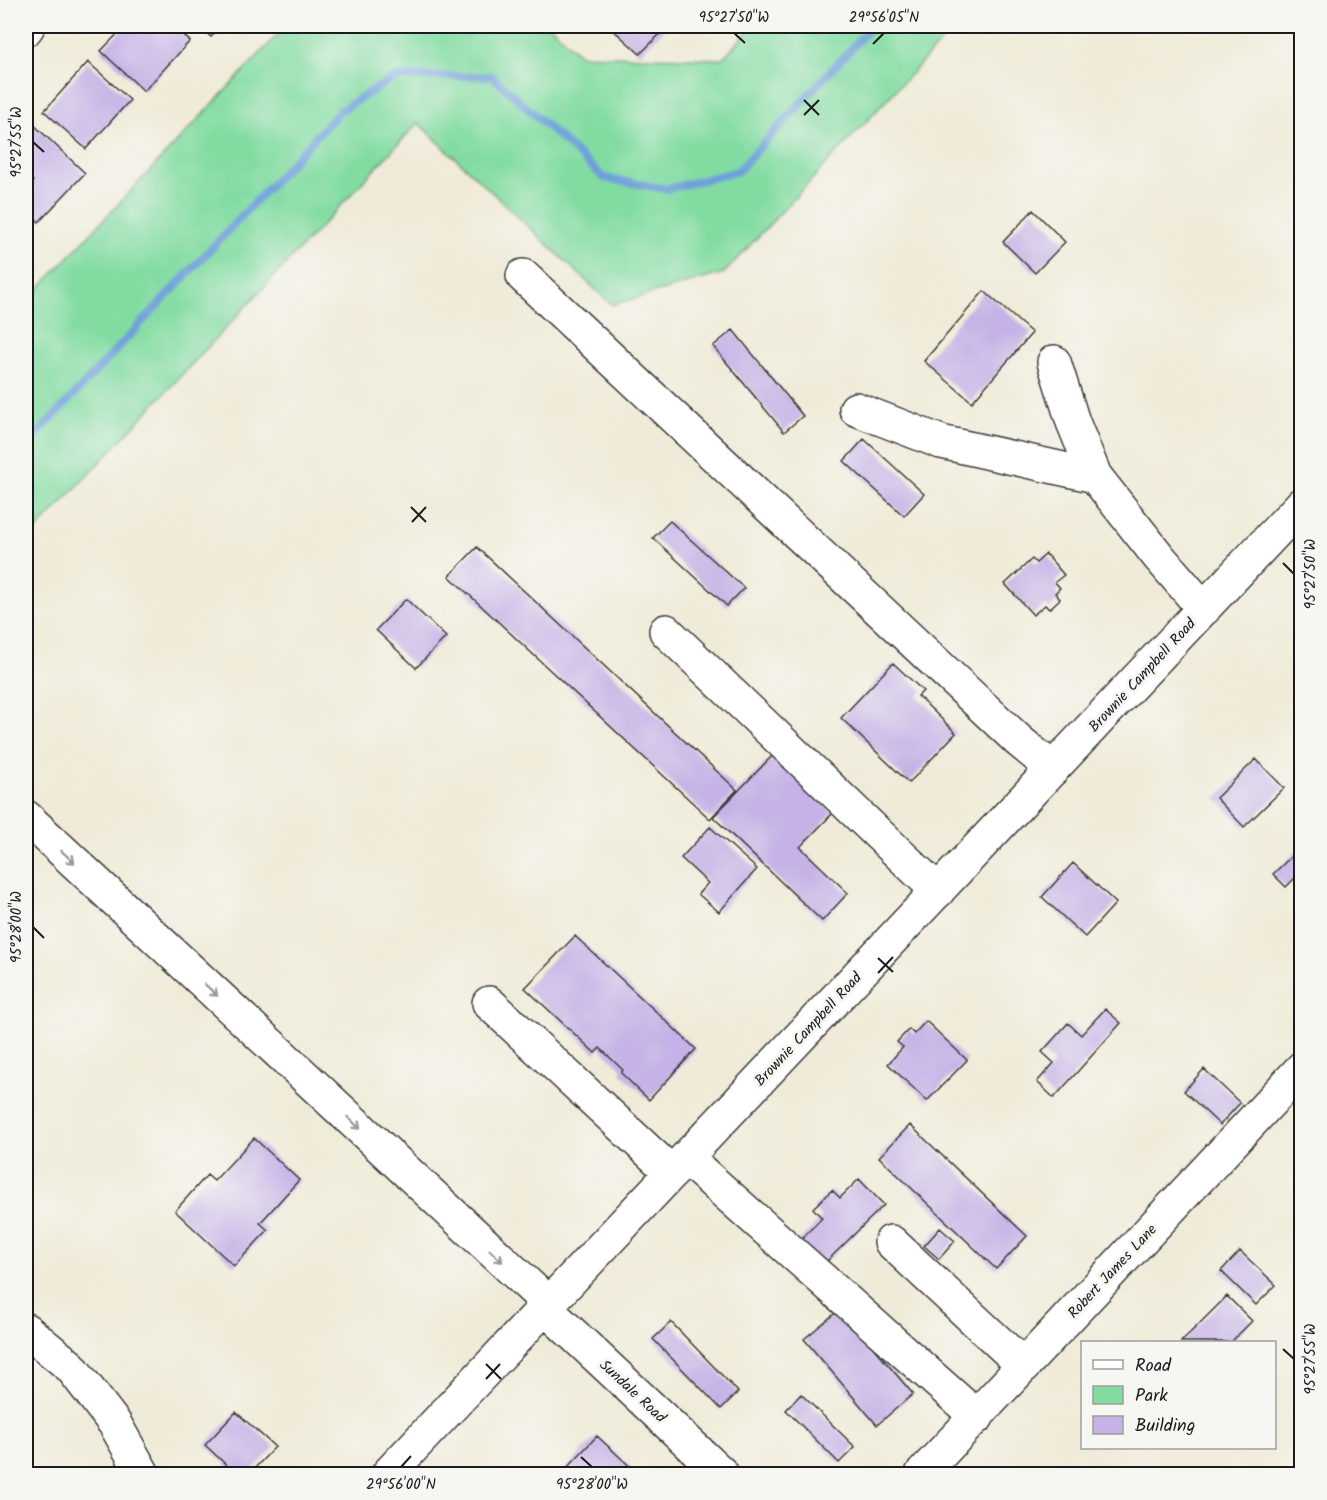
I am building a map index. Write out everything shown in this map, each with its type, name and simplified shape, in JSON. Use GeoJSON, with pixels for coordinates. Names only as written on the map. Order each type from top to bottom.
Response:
{"type":"FeatureCollection","features":[{"type":"Feature","properties":{"kind":"street"},"geometry":{"type":"LineString","coordinates":[[523,276],[1019,741],[1053,770]]}},
{"type":"Feature","properties":{"kind":"street"},"geometry":{"type":"LineString","coordinates":[[1054,362],[1073,422],[1095,476],[1159,557],[1204,609]]}},
{"type":"Feature","properties":{"kind":"street"},"geometry":{"type":"LineString","coordinates":[[856,409],[940,442],[1095,476]]}},
{"type":"Feature","properties":{"kind":"street","name":"Brownie Campbell Road"},"geometry":{"type":"LineString","coordinates":[[388,1474],[1302,504]]}},
{"type":"Feature","properties":{"kind":"street"},"geometry":{"type":"LineString","coordinates":[[666,631],[938,891]]}},
{"type":"Feature","properties":{"kind":"street","name":"Sundale Road"},"geometry":{"type":"LineString","coordinates":[[26,817],[547,1306],[715,1472]]}},
{"type":"Feature","properties":{"kind":"street"},"geometry":{"type":"LineString","coordinates":[[489,1003],[977,1418]]}},
{"type":"Feature","properties":{"kind":"street","name":"Robert James Lane"},"geometry":{"type":"LineString","coordinates":[[922,1474],[977,1418],[1302,1068]]}},
{"type":"Feature","properties":{"kind":"street"},"geometry":{"type":"LineString","coordinates":[[891,1242],[1024,1366]]}},
{"type":"Feature","properties":{"kind":"street"},"geometry":{"type":"LineString","coordinates":[[26,1330],[71,1367],[115,1424],[143,1474]]}},
{"type":"Feature","properties":{"kind":"green space"},"geometry":{"type":"Polygon","coordinates":[[[286,26],[550,26],[580,55],[722,59],[753,26],[956,26],[724,273],[612,305],[418,123],[26,541],[26,302],[286,26]]]}},
{"type":"Feature","properties":{"kind":"building"},"geometry":{"type":"Polygon","coordinates":[[[125,26],[173,26],[190,41],[144,91],[101,51],[125,26]]]}},
{"type":"Feature","properties":{"kind":"building"},"geometry":{"type":"Polygon","coordinates":[[[199,26],[222,26],[211,37],[199,26]]]}},
{"type":"Feature","properties":{"kind":"building"},"geometry":{"type":"Polygon","coordinates":[[[609,26],[668,26],[640,54],[609,26]]]}},
{"type":"Feature","properties":{"kind":"building"},"geometry":{"type":"Polygon","coordinates":[[[88,62],[130,100],[86,149],[44,111],[88,62]]]}},
{"type":"Feature","properties":{"kind":"building"},"geometry":{"type":"Polygon","coordinates":[[[32,123],[85,173],[39,222],[26,209],[26,190],[33,181],[26,174],[26,130],[32,123]]]}},
{"type":"Feature","properties":{"kind":"building"},"geometry":{"type":"Polygon","coordinates":[[[1033,210],[1065,242],[1035,273],[1003,242],[1033,210]]]}},
{"type":"Feature","properties":{"kind":"building"},"geometry":{"type":"Polygon","coordinates":[[[984,291],[1032,333],[972,402],[924,361],[984,291]]]}},
{"type":"Feature","properties":{"kind":"building"},"geometry":{"type":"Polygon","coordinates":[[[733,330],[803,416],[784,432],[713,346],[733,330]]]}},
{"type":"Feature","properties":{"kind":"building"},"geometry":{"type":"Polygon","coordinates":[[[864,439],[924,494],[904,516],[844,461],[864,439]]]}},
{"type":"Feature","properties":{"kind":"building"},"geometry":{"type":"Polygon","coordinates":[[[670,521],[744,588],[727,606],[653,538],[670,521]]]}},
{"type":"Feature","properties":{"kind":"building"},"geometry":{"type":"Polygon","coordinates":[[[477,547],[737,790],[710,819],[449,576],[477,547]]]}},
{"type":"Feature","properties":{"kind":"building"},"geometry":{"type":"Polygon","coordinates":[[[1046,554],[1064,575],[1055,582],[1060,588],[1055,593],[1060,599],[1049,609],[1045,605],[1033,615],[1005,584],[1032,559],[1036,563],[1046,554]]]}},
{"type":"Feature","properties":{"kind":"building"},"geometry":{"type":"Polygon","coordinates":[[[406,599],[446,637],[416,668],[376,630],[406,599]]]}},
{"type":"Feature","properties":{"kind":"building"},"geometry":{"type":"Polygon","coordinates":[[[893,663],[923,691],[918,696],[956,733],[909,783],[841,718],[893,663]]]}},
{"type":"Feature","properties":{"kind":"building"},"geometry":{"type":"Polygon","coordinates":[[[773,755],[833,813],[800,847],[848,893],[822,921],[713,817],[773,755]]]}},
{"type":"Feature","properties":{"kind":"building"},"geometry":{"type":"Polygon","coordinates":[[[1256,759],[1284,788],[1244,827],[1216,798],[1256,759]]]}},
{"type":"Feature","properties":{"kind":"building"},"geometry":{"type":"Polygon","coordinates":[[[710,827],[757,869],[719,912],[698,894],[708,883],[681,858],[710,827]]]}},
{"type":"Feature","properties":{"kind":"building"},"geometry":{"type":"Polygon","coordinates":[[[1302,846],[1302,871],[1286,887],[1273,874],[1302,846]]]}},
{"type":"Feature","properties":{"kind":"building"},"geometry":{"type":"Polygon","coordinates":[[[1073,863],[1116,903],[1085,937],[1042,897],[1073,863]]]}},
{"type":"Feature","properties":{"kind":"building"},"geometry":{"type":"Polygon","coordinates":[[[575,936],[696,1049],[649,1100],[621,1073],[623,1070],[600,1048],[595,1053],[525,988],[575,936]]]}},
{"type":"Feature","properties":{"kind":"building"},"geometry":{"type":"Polygon","coordinates":[[[1105,1009],[1121,1023],[1054,1098],[1037,1082],[1054,1063],[1042,1052],[1068,1023],[1081,1035],[1105,1009]]]}},
{"type":"Feature","properties":{"kind":"building"},"geometry":{"type":"Polygon","coordinates":[[[926,1021],[967,1060],[927,1101],[888,1064],[903,1047],[897,1042],[909,1029],[914,1034],[926,1021]]]}},
{"type":"Feature","properties":{"kind":"building"},"geometry":{"type":"Polygon","coordinates":[[[1204,1069],[1240,1103],[1220,1125],[1184,1091],[1204,1069]]]}},
{"type":"Feature","properties":{"kind":"building"},"geometry":{"type":"Polygon","coordinates":[[[910,1125],[1027,1236],[996,1269],[879,1157],[910,1125]]]}},
{"type":"Feature","properties":{"kind":"building"},"geometry":{"type":"Polygon","coordinates":[[[254,1138],[299,1180],[260,1223],[268,1230],[234,1266],[175,1211],[207,1175],[214,1181],[254,1138]]]}},
{"type":"Feature","properties":{"kind":"building"},"geometry":{"type":"Polygon","coordinates":[[[859,1179],[884,1205],[822,1266],[798,1242],[822,1218],[813,1208],[832,1190],[840,1198],[859,1179]]]}},
{"type":"Feature","properties":{"kind":"building"},"geometry":{"type":"Polygon","coordinates":[[[940,1228],[955,1241],[939,1259],[924,1246],[940,1228]]]}},
{"type":"Feature","properties":{"kind":"building"},"geometry":{"type":"Polygon","coordinates":[[[1240,1251],[1276,1285],[1256,1305],[1221,1271],[1240,1251]]]}},
{"type":"Feature","properties":{"kind":"building"},"geometry":{"type":"Polygon","coordinates":[[[1227,1296],[1252,1321],[1232,1341],[1182,1341],[1227,1296]]]}},
{"type":"Feature","properties":{"kind":"building"},"geometry":{"type":"Polygon","coordinates":[[[840,1309],[913,1394],[877,1425],[804,1339],[840,1309]]]}},
{"type":"Feature","properties":{"kind":"building"},"geometry":{"type":"Polygon","coordinates":[[[671,1322],[738,1392],[721,1409],[653,1339],[671,1322]]]}},
{"type":"Feature","properties":{"kind":"building"},"geometry":{"type":"Polygon","coordinates":[[[801,1394],[855,1447],[839,1463],[786,1410],[801,1394]]]}},
{"type":"Feature","properties":{"kind":"building"},"geometry":{"type":"Polygon","coordinates":[[[236,1412],[275,1447],[249,1474],[236,1474],[205,1445],[236,1412]]]}},
{"type":"Feature","properties":{"kind":"building"},"geometry":{"type":"Polygon","coordinates":[[[597,1436],[636,1472],[634,1474],[561,1474],[597,1436]]]}},
{"type":"Feature","properties":{"kind":"waterway"},"geometry":{"type":"LineString","coordinates":[[26,446],[341,110],[395,77],[492,76],[604,178],[667,189],[738,171],[872,26]]}}]}
